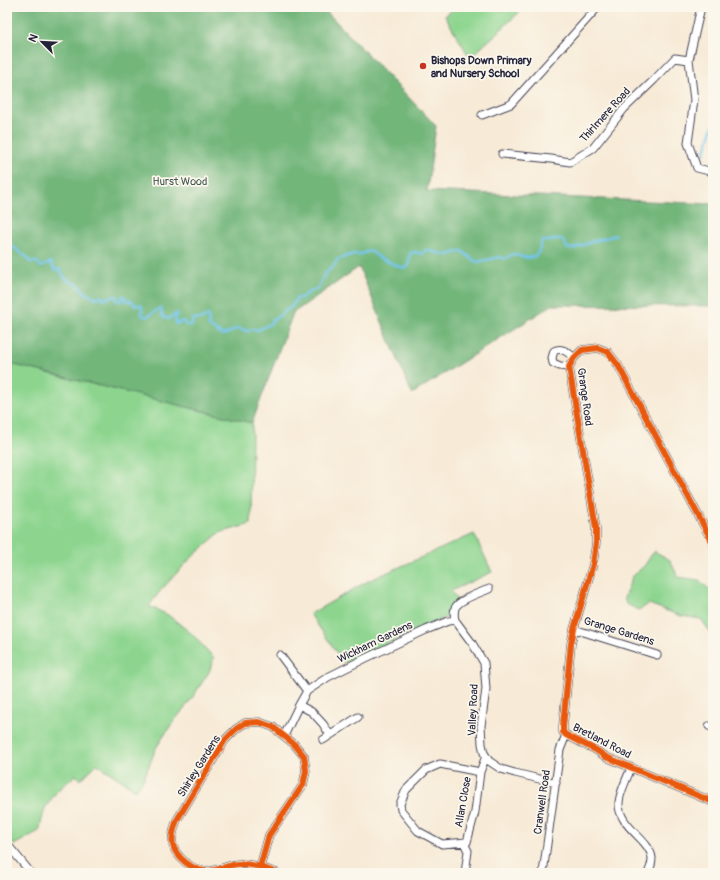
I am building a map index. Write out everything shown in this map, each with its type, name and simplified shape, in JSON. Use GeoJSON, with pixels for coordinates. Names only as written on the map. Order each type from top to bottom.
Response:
{"type":"FeatureCollection","features":[{"type":"Feature","properties":{"kind":"street"},"geometry":{"type":"LineString","coordinates":[[482,115],[511,104],[598,7]]}},
{"type":"Feature","properties":{"kind":"street"},"geometry":{"type":"LineString","coordinates":[[701,7],[689,60],[694,100],[688,143],[697,168],[709,171],[713,170]]}},
{"type":"Feature","properties":{"kind":"street","name":"Thirlmere Road"},"geometry":{"type":"LineString","coordinates":[[502,154],[570,162],[593,148],[624,109],[675,58],[689,60]]}},
{"type":"Feature","properties":{"kind":"street","name":"Grange Road"},"geometry":{"type":"LineString","coordinates":[[571,644],[593,564],[596,543],[596,528],[569,367],[574,358],[582,350],[598,348],[608,352],[618,365],[713,543]]}},
{"type":"Feature","properties":{"kind":"street","name":"Grange Road"},"geometry":{"type":"LineString","coordinates":[[569,367],[560,366],[554,363],[552,358],[554,351],[558,349],[564,350],[570,353],[574,358]]}},
{"type":"Feature","properties":{"kind":"street"},"geometry":{"type":"LineString","coordinates":[[455,620],[454,612],[456,606],[460,602],[489,589]]}},
{"type":"Feature","properties":{"kind":"street","name":"Wickham Gardens"},"geometry":{"type":"LineString","coordinates":[[307,691],[328,677],[366,658],[426,630],[448,621],[455,620]]}},
{"type":"Feature","properties":{"kind":"street","name":"Valley Road"},"geometry":{"type":"LineString","coordinates":[[455,620],[472,643],[484,664],[486,689],[481,726],[482,744],[486,756]]}},
{"type":"Feature","properties":{"kind":"street","name":"Grange Gardens"},"geometry":{"type":"LineString","coordinates":[[574,629],[657,655]]}},
{"type":"Feature","properties":{"kind":"street","name":"Bretland Road"},"geometry":{"type":"LineString","coordinates":[[571,644],[563,726],[563,732],[566,736],[596,750],[606,757],[713,802]]}},
{"type":"Feature","properties":{"kind":"street"},"geometry":{"type":"LineString","coordinates":[[280,655],[307,691],[284,736]]}},
{"type":"Feature","properties":{"kind":"street"},"geometry":{"type":"LineString","coordinates":[[299,705],[312,712],[323,724],[330,735]]}},
{"type":"Feature","properties":{"kind":"street"},"geometry":{"type":"LineString","coordinates":[[323,740],[358,717]]}},
{"type":"Feature","properties":{"kind":"street","name":"Shirley Gardens"},"geometry":{"type":"LineString","coordinates":[[260,867],[269,835],[303,785],[306,771],[304,756],[294,744],[273,727],[259,722],[245,724],[236,729],[225,740],[177,820],[173,833],[173,844],[178,855],[186,864],[205,872],[238,864],[260,867],[277,873]]}},
{"type":"Feature","properties":{"kind":"street","name":"Cranwell Road"},"geometry":{"type":"LineString","coordinates":[[543,873],[560,750],[566,736]]}},
{"type":"Feature","properties":{"kind":"street"},"geometry":{"type":"LineString","coordinates":[[486,756],[489,761],[501,769],[556,783]]}},
{"type":"Feature","properties":{"kind":"street","name":"Allan Close"},"geometry":{"type":"LineString","coordinates":[[480,772],[440,764],[426,770],[406,790],[400,804],[400,810],[418,831],[442,844],[467,842],[475,812],[480,772],[486,756]]}},
{"type":"Feature","properties":{"kind":"street"},"geometry":{"type":"LineString","coordinates":[[631,768],[619,802],[620,813],[648,848],[652,858],[651,872]]}},
{"type":"Feature","properties":{"kind":"street"},"geometry":{"type":"LineString","coordinates":[[464,843],[468,851],[465,873]]}},
{"type":"Feature","properties":{"kind":"street"},"geometry":{"type":"LineString","coordinates":[[7,844],[31,873]]}},
{"type":"Feature","properties":{"kind":"green space","name":"Hurst Wood"},"geometry":{"type":"Polygon","coordinates":[[[7,7],[322,7],[436,126],[427,191],[713,204],[713,306],[552,305],[412,394],[359,267],[293,313],[252,423],[7,363],[7,7]]]}},
{"type":"Feature","properties":{"kind":"green space"},"geometry":{"type":"Polygon","coordinates":[[[456,7],[525,7],[470,58],[445,16],[456,7]]]}},
{"type":"Feature","properties":{"kind":"green space"},"geometry":{"type":"Polygon","coordinates":[[[7,363],[252,423],[251,524],[219,533],[189,560],[161,590],[149,606],[168,615],[192,634],[214,658],[209,672],[156,748],[144,778],[136,790],[97,764],[80,780],[76,775],[57,791],[45,808],[39,831],[14,845],[7,837],[7,363]]]}},
{"type":"Feature","properties":{"kind":"green space"},"geometry":{"type":"Polygon","coordinates":[[[474,534],[492,572],[451,591],[457,600],[451,607],[451,615],[344,663],[310,614],[368,581],[474,534]]]}},
{"type":"Feature","properties":{"kind":"green space"},"geometry":{"type":"Polygon","coordinates":[[[654,551],[670,560],[678,577],[699,580],[713,592],[713,636],[701,619],[681,616],[649,604],[639,610],[626,604],[624,598],[632,577],[645,565],[654,551]]]}},
{"type":"Feature","properties":{"kind":"waterway"},"geometry":{"type":"LineString","coordinates":[[704,154],[713,126]]}},
{"type":"Feature","properties":{"kind":"waterway"},"geometry":{"type":"LineString","coordinates":[[7,241],[28,258],[30,262],[37,262],[41,267],[51,262],[55,270],[60,269],[63,276],[70,282],[77,284],[87,294],[97,298],[101,296],[104,299],[117,296],[118,301],[121,301],[123,296],[126,300],[133,302],[135,305],[142,306],[142,315],[146,317],[161,308],[162,316],[168,319],[177,313],[175,319],[176,324],[183,321],[186,325],[192,325],[192,319],[203,319],[208,315],[209,326],[222,335],[237,328],[247,331],[254,329],[258,330],[270,324],[292,306],[297,298],[301,298],[318,288],[321,280],[334,266],[337,260],[354,254],[358,255],[371,251],[378,257],[400,267],[406,268],[409,265],[410,253],[416,252],[423,254],[425,250],[447,255],[462,251],[477,262],[500,257],[504,259],[513,254],[529,258],[538,253],[542,241],[561,239],[567,248],[573,249],[616,235]]}},
{"type":"Feature","properties":{"kind":"cycle path"},"geometry":{"type":"LineString","coordinates":[[713,543],[618,365],[608,352],[598,348],[582,350],[574,358],[569,367],[596,528],[596,543],[593,564],[571,644],[563,732],[606,757],[713,802]]}},
{"type":"Feature","properties":{"kind":"cycle path"},"geometry":{"type":"LineString","coordinates":[[260,867],[269,835],[303,785],[306,771],[304,756],[294,744],[273,727],[259,722],[245,723],[236,729],[225,740],[177,820],[173,832],[172,842],[177,854],[185,862],[200,870],[205,871],[238,864],[248,864],[277,873]]}},
{"type":"Feature","properties":{"kind":"place","name":"Bishops Down Primary and Nursery School"},"geometry":{"type":"Point","coordinates":[423,66]}}]}
